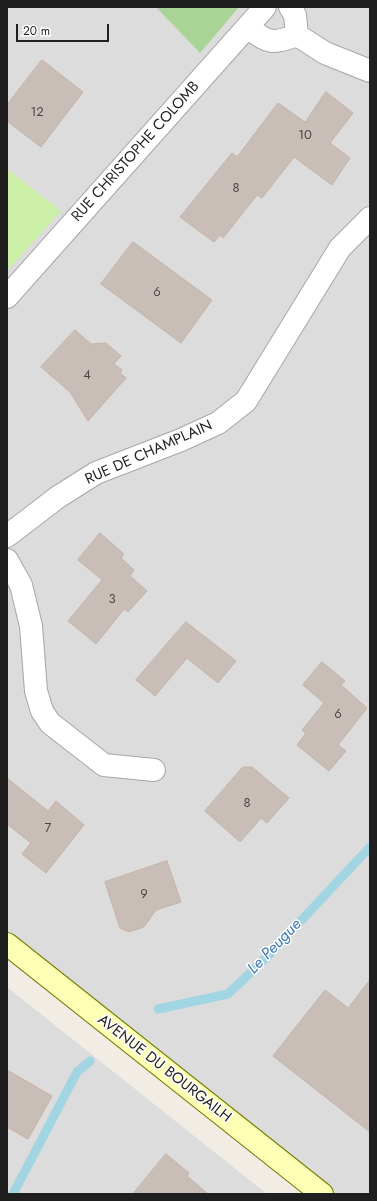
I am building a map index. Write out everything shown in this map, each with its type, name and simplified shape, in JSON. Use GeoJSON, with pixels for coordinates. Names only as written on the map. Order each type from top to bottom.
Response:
{"type":"FeatureCollection","features":[{"type":"Feature","properties":{"kind":"main road","name":"AVENUE DU BOURGAILH"},"geometry":{"type":"LineString","coordinates":[[7,944],[322,1194]]}},
{"type":"Feature","properties":{"kind":"street","name":"RUE CHRISTOPHE COLOMB"},"geometry":{"type":"LineString","coordinates":[[7,297],[265,7]]}},
{"type":"Feature","properties":{"kind":"street"},"geometry":{"type":"LineString","coordinates":[[290,7],[295,15],[297,35]]}},
{"type":"Feature","properties":{"kind":"street"},"geometry":{"type":"LineString","coordinates":[[248,27],[257,35],[270,41],[282,41],[297,35]]}},
{"type":"Feature","properties":{"kind":"street"},"geometry":{"type":"LineString","coordinates":[[297,35],[325,53],[370,71]]}},
{"type":"Feature","properties":{"kind":"street","name":"RUE DE CHAMPLAIN"},"geometry":{"type":"LineString","coordinates":[[7,536],[58,497],[96,473],[182,440],[218,423],[246,401],[340,248],[370,218]]}},
{"type":"Feature","properties":{"kind":"street"},"geometry":{"type":"LineString","coordinates":[[7,560],[21,585],[31,626],[36,692],[42,711],[50,723],[104,765],[154,770]]}},
{"type":"Feature","properties":{"kind":"shaded area"},"geometry":{"type":"Polygon","coordinates":[[[7,7],[370,7],[370,1194],[322,1194],[7,944],[7,7]]]}},
{"type":"Feature","properties":{"kind":"shaded area"},"geometry":{"type":"Polygon","coordinates":[[[7,987],[267,1194],[7,1194],[7,987]]]}},
{"type":"Feature","properties":{"kind":"green space"},"geometry":{"type":"Polygon","coordinates":[[[156,7],[239,7],[200,53],[156,7]]]}},
{"type":"Feature","properties":{"kind":"green space"},"geometry":{"type":"Polygon","coordinates":[[[7,169],[61,211],[7,271],[7,169]]]}},
{"type":"Feature","properties":{"kind":"building"},"geometry":{"type":"Polygon","coordinates":[[[42,60],[83,92],[41,147],[7,121],[7,105],[42,60]]]}},
{"type":"Feature","properties":{"kind":"building"},"geometry":{"type":"Polygon","coordinates":[[[326,92],[353,113],[330,143],[350,158],[332,185],[294,157],[262,198],[257,195],[223,238],[220,235],[214,242],[180,217],[232,153],[237,157],[278,103],[305,122],[326,92]]]}},
{"type":"Feature","properties":{"kind":"building"},"geometry":{"type":"Polygon","coordinates":[[[133,242],[212,300],[181,343],[101,284],[133,242]]]}},
{"type":"Feature","properties":{"kind":"building"},"geometry":{"type":"Polygon","coordinates":[[[75,330],[91,344],[106,343],[121,356],[114,364],[122,370],[120,373],[126,378],[88,421],[70,392],[41,367],[75,330]]]}},
{"type":"Feature","properties":{"kind":"building"},"geometry":{"type":"Polygon","coordinates":[[[100,533],[124,554],[121,558],[134,570],[130,576],[147,591],[128,612],[124,609],[96,644],[68,621],[102,580],[78,560],[100,533]]]}},
{"type":"Feature","properties":{"kind":"building"},"geometry":{"type":"Polygon","coordinates":[[[186,622],[236,661],[218,683],[187,658],[155,696],[136,680],[186,622]]]}},
{"type":"Feature","properties":{"kind":"building"},"geometry":{"type":"Polygon","coordinates":[[[322,662],[345,681],[341,685],[367,708],[338,745],[346,751],[329,771],[297,745],[306,733],[302,730],[324,703],[303,685],[322,662]]]}},
{"type":"Feature","properties":{"kind":"building"},"geometry":{"type":"Polygon","coordinates":[[[243,767],[252,767],[289,798],[267,823],[261,818],[240,842],[205,811],[243,767]]]}},
{"type":"Feature","properties":{"kind":"building"},"geometry":{"type":"Polygon","coordinates":[[[7,778],[48,811],[56,801],[84,825],[46,873],[22,854],[31,843],[7,824],[7,778]]]}},
{"type":"Feature","properties":{"kind":"building"},"geometry":{"type":"Polygon","coordinates":[[[167,861],[181,902],[156,910],[144,927],[129,932],[120,928],[105,882],[167,861]]]}},
{"type":"Feature","properties":{"kind":"building"},"geometry":{"type":"Polygon","coordinates":[[[370,980],[370,1132],[273,1056],[325,990],[348,1008],[370,980]]]}},
{"type":"Feature","properties":{"kind":"building"},"geometry":{"type":"Polygon","coordinates":[[[7,1070],[52,1096],[28,1139],[7,1127],[7,1070]]]}},
{"type":"Feature","properties":{"kind":"building"},"geometry":{"type":"Polygon","coordinates":[[[166,1154],[189,1173],[187,1176],[208,1194],[133,1194],[166,1154]]]}},
{"type":"Feature","properties":{"kind":"waterway","name":"Le Peugue"},"geometry":{"type":"LineString","coordinates":[[158,1009],[228,994],[268,956],[370,847]]}},
{"type":"Feature","properties":{"kind":"waterway","name":"Le Peugue"},"geometry":{"type":"LineString","coordinates":[[13,1194],[77,1072],[90,1061]]}}]}
